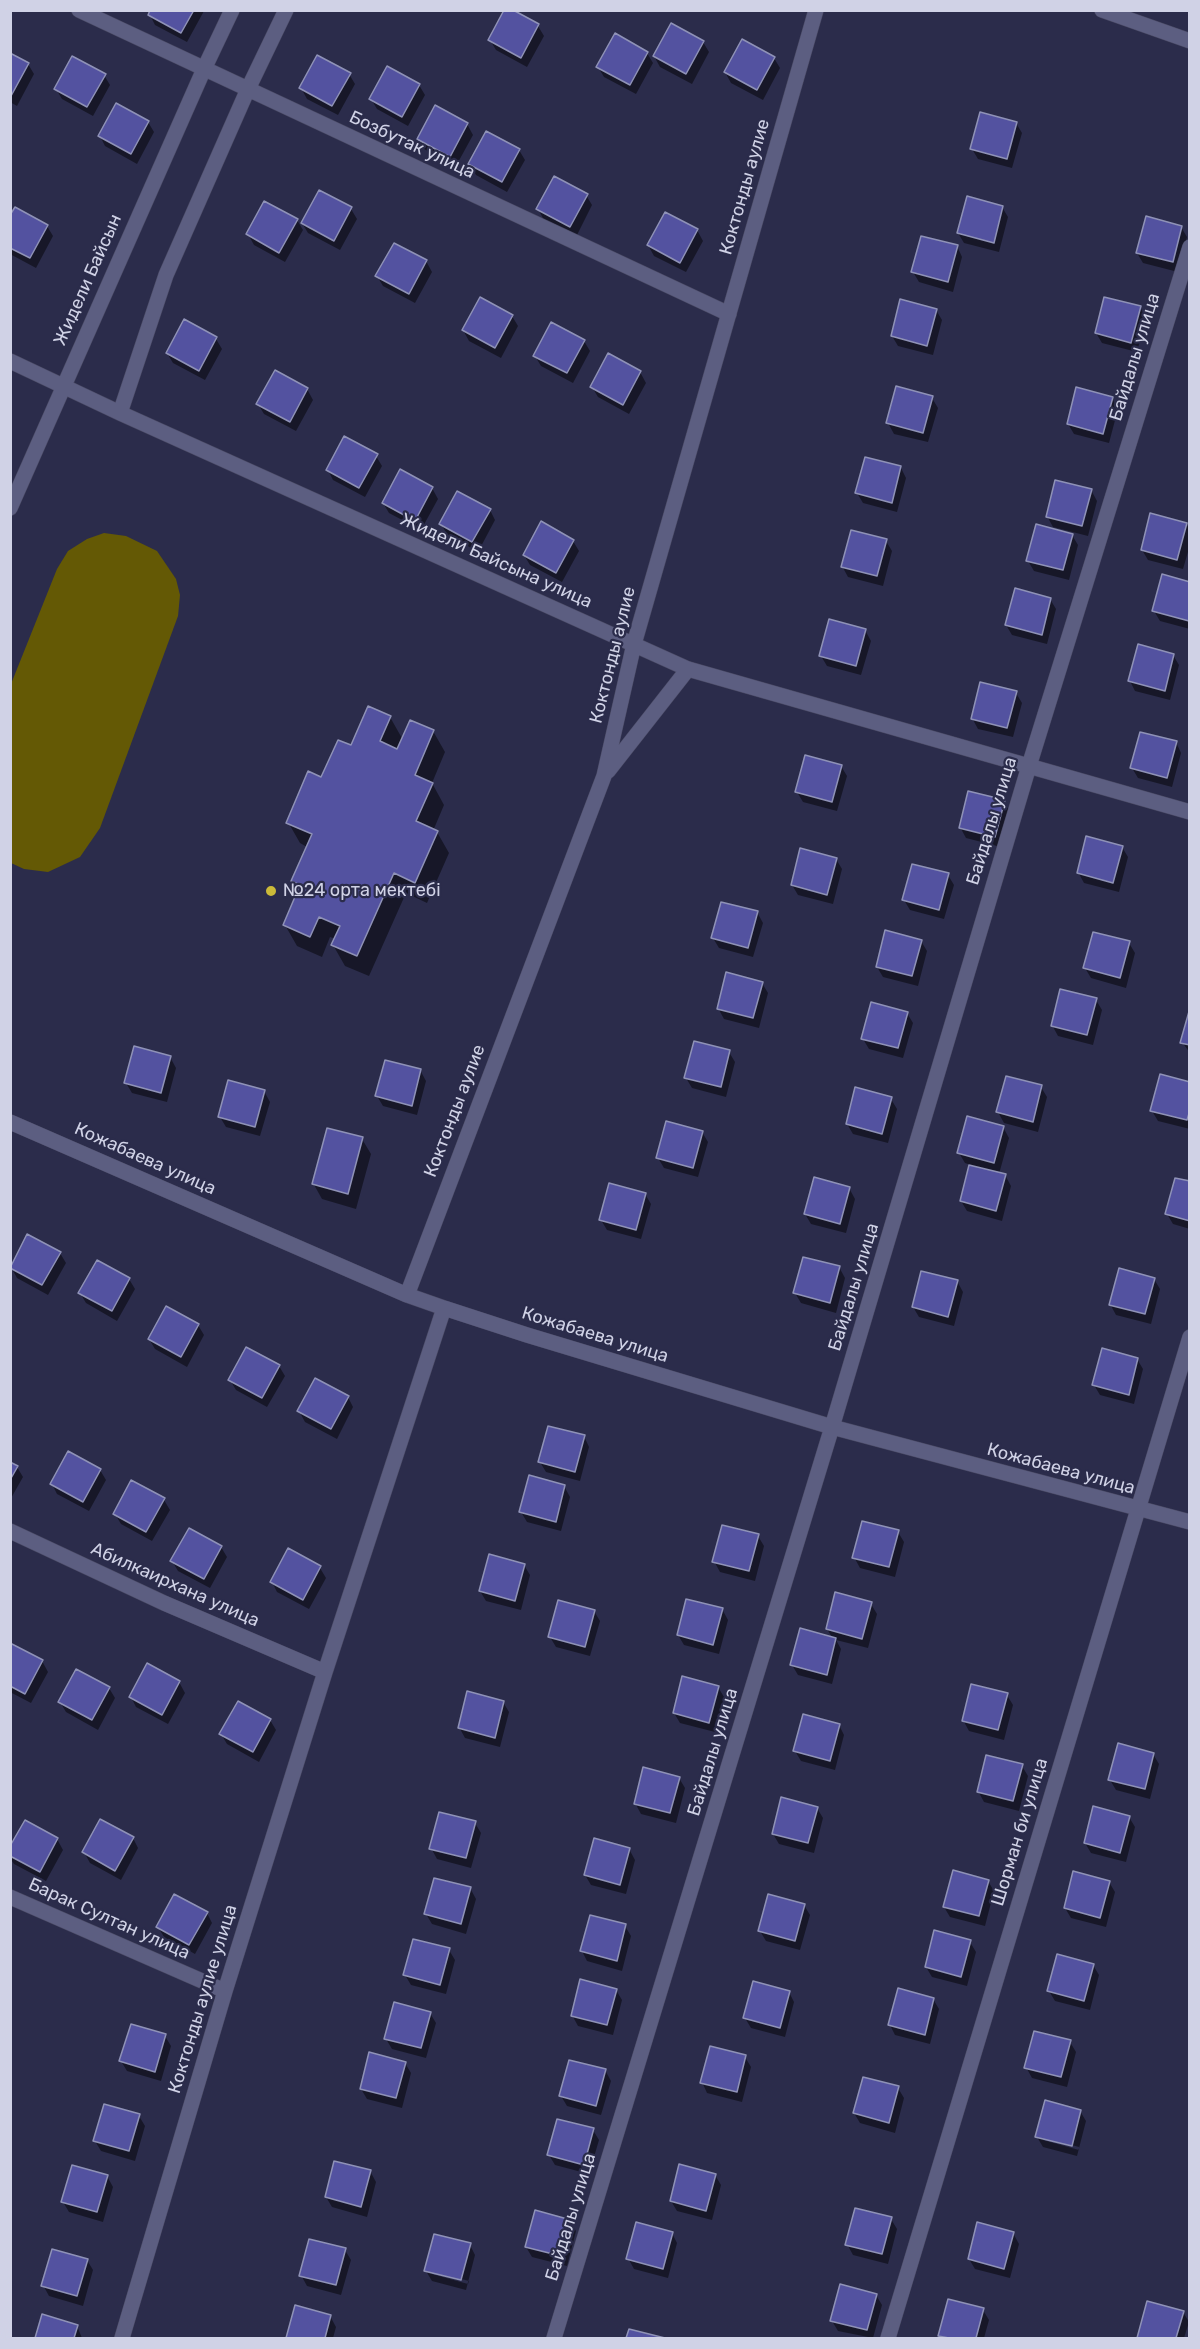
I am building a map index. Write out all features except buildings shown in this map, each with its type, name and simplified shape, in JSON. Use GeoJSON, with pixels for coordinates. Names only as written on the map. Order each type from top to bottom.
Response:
{"type":"FeatureCollection","features":[{"type":"Feature","properties":{"kind":"street","name":"Бозбутак улица"},"geometry":{"type":"LineString","coordinates":[[79,10],[729,314]]}},
{"type":"Feature","properties":{"kind":"street","name":"Жидели Байсын"},"geometry":{"type":"LineString","coordinates":[[10,508],[232,10]]}},
{"type":"Feature","properties":{"kind":"street"},"geometry":{"type":"LineString","coordinates":[[120,414],[166,275],[248,89],[286,10]]}},
{"type":"Feature","properties":{"kind":"street","name":"Коктонды аулие"},"geometry":{"type":"LineString","coordinates":[[406,1295],[604,776],[634,644],[816,10]]}},
{"type":"Feature","properties":{"kind":"street"},"geometry":{"type":"LineString","coordinates":[[1102,10],[1190,41]]}},
{"type":"Feature","properties":{"kind":"street","name":"Байдалы улица"},"geometry":{"type":"LineString","coordinates":[[554,2338],[832,1427],[1029,765],[1190,247]]}},
{"type":"Feature","properties":{"kind":"street","name":"Жидели Байсына улица"},"geometry":{"type":"LineString","coordinates":[[10,361],[120,414],[688,669],[1190,812]]}},
{"type":"Feature","properties":{"kind":"street"},"geometry":{"type":"LineString","coordinates":[[604,776],[688,669]]}},
{"type":"Feature","properties":{"kind":"street","name":"Кожабаева улица"},"geometry":{"type":"LineString","coordinates":[[10,1122],[406,1295],[444,1308],[832,1427],[1137,1510],[1190,1522]]}},
{"type":"Feature","properties":{"kind":"street","name":"Коктонды аулие улица"},"geometry":{"type":"LineString","coordinates":[[122,2338],[225,1990],[325,1672],[444,1308]]}},
{"type":"Feature","properties":{"kind":"street","name":"Шорман би улица"},"geometry":{"type":"LineString","coordinates":[[888,2338],[1190,1337]]}},
{"type":"Feature","properties":{"kind":"street","name":"Абилкаирхана улица"},"geometry":{"type":"LineString","coordinates":[[10,1531],[164,1604],[325,1672]]}},
{"type":"Feature","properties":{"kind":"street","name":"Барак Султан улица"},"geometry":{"type":"LineString","coordinates":[[10,1897],[225,1990]]}},
{"type":"Feature","properties":{"kind":"shaded area"},"geometry":{"type":"Polygon","coordinates":[[[104,533],[126,536],[157,551],[176,579],[180,595],[178,616],[100,828],[80,857],[48,872],[24,869],[11,863],[11,684],[57,569],[68,551],[87,539],[104,533]]]}},
{"type":"Feature","properties":{"kind":"place","name":"№24 орта мектебі"},"geometry":{"type":"Point","coordinates":[271,891]}}]}
